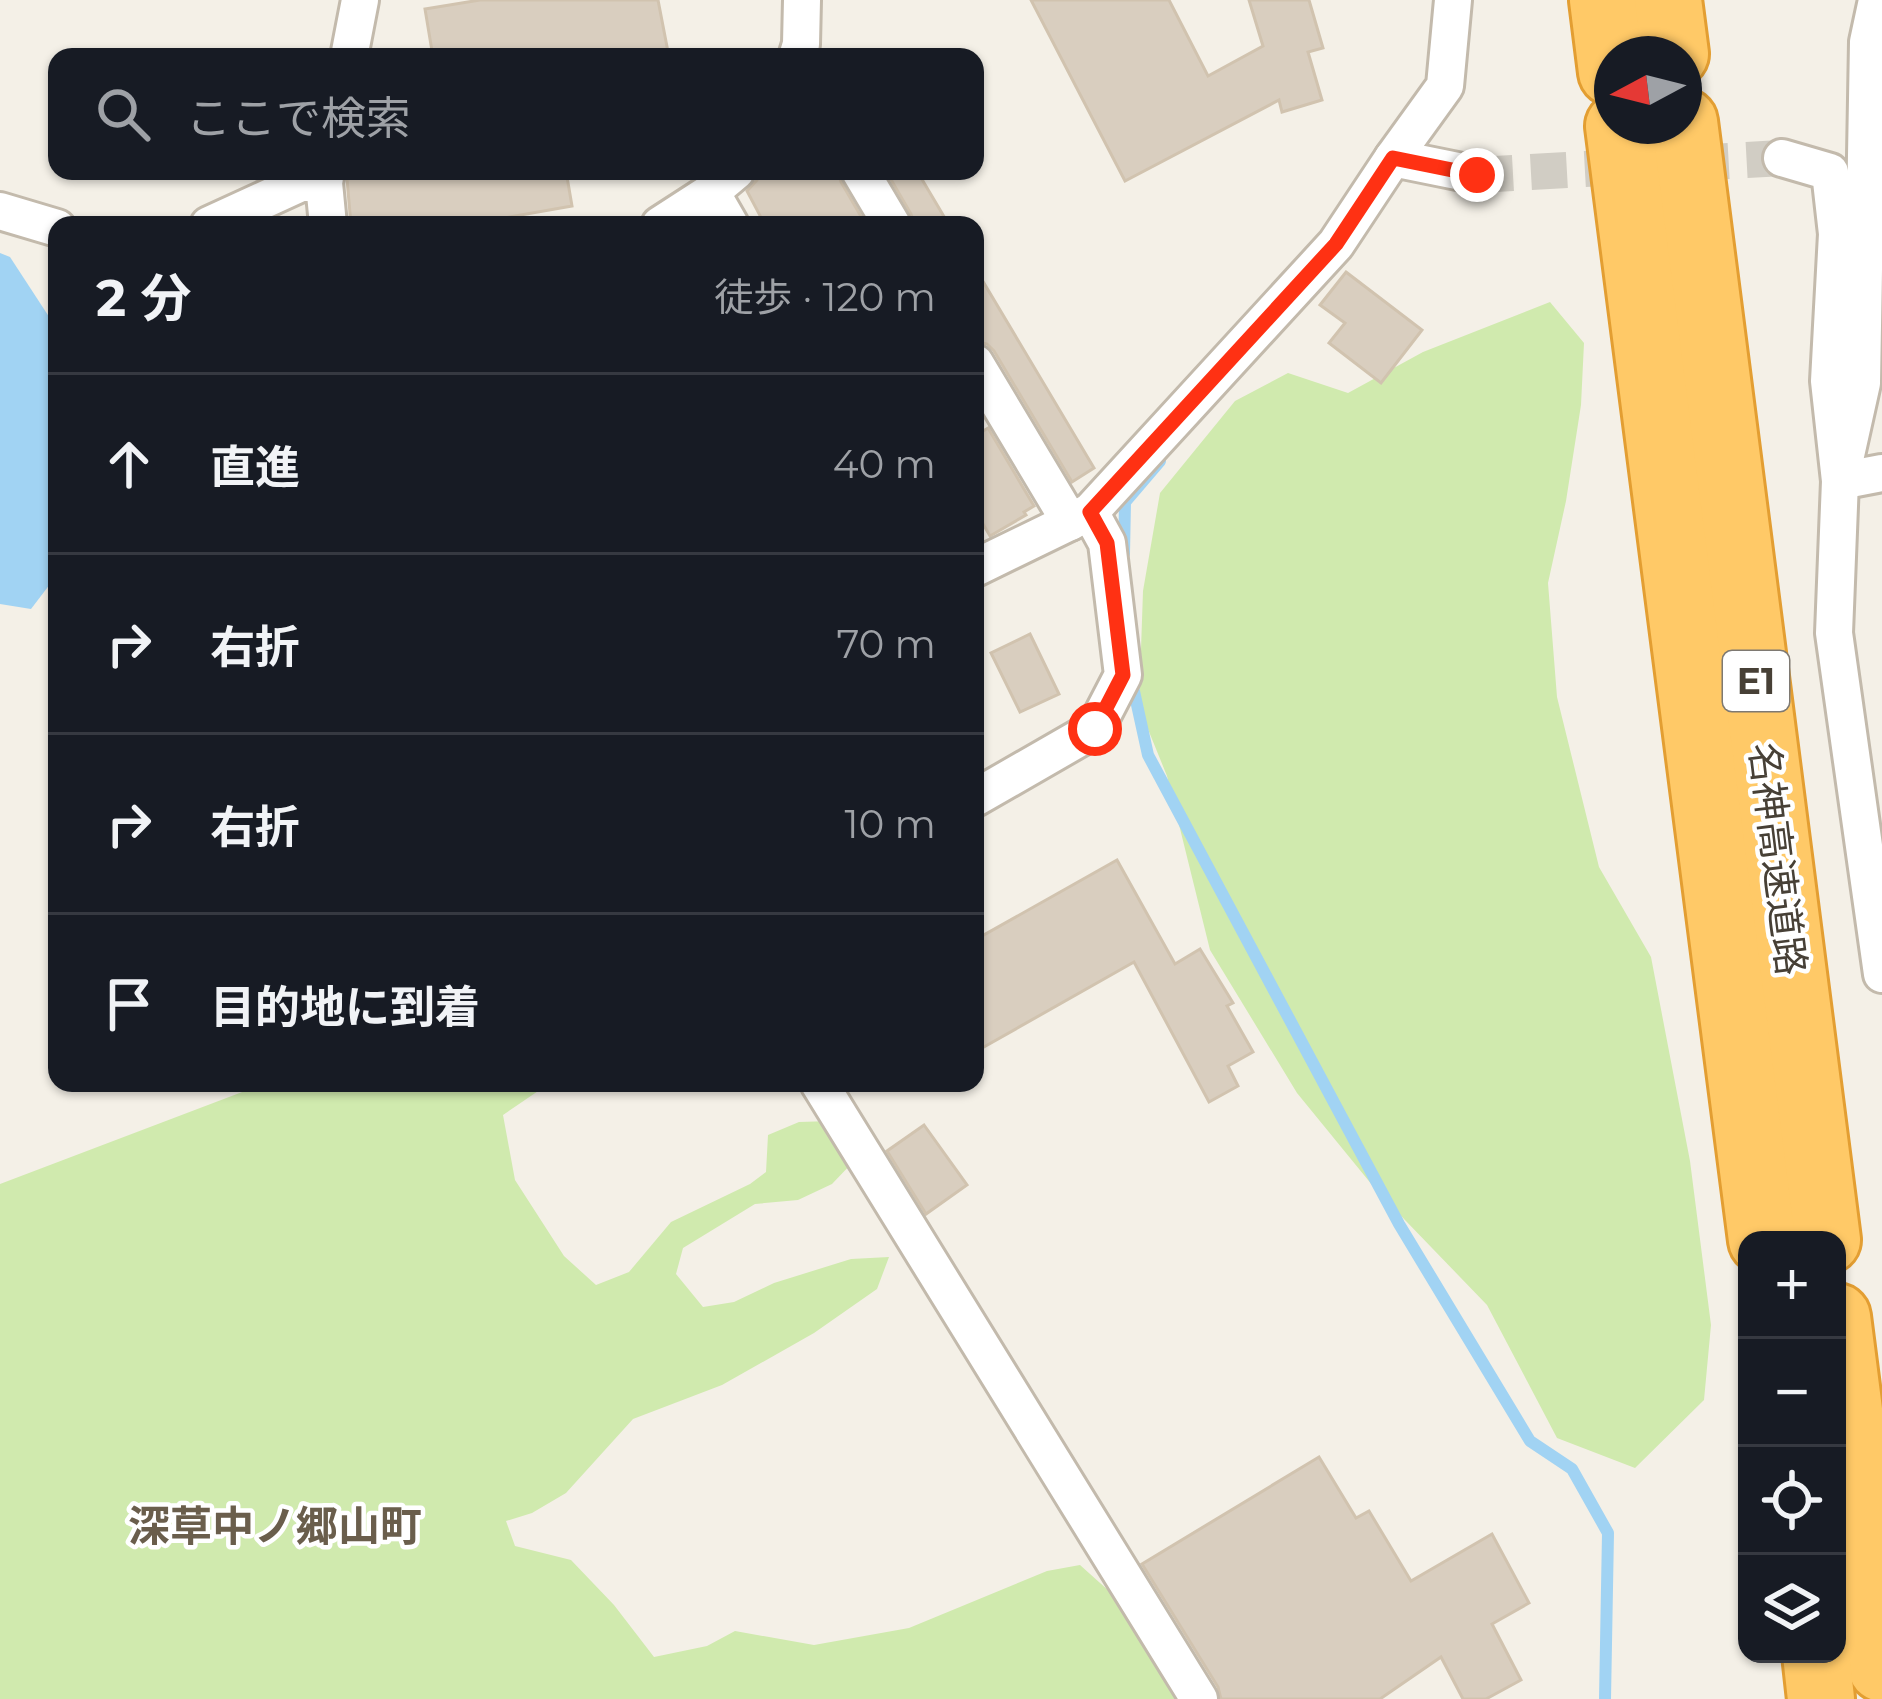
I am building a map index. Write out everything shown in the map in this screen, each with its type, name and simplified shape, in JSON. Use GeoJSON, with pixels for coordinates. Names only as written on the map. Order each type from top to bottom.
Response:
{"type":"FeatureCollection","features":[{"type":"Feature","properties":{"kind":"highway"},"geometry":{"type":"LineString","coordinates":[[1603,0],[1608,36]]}},
{"type":"Feature","properties":{"kind":"highway"},"geometry":{"type":"LineString","coordinates":[[1668,0],[1673,36]]}},
{"type":"Feature","properties":{"kind":"highway","name":"名神高速道路"},"geometry":{"type":"LineString","coordinates":[[1621,144],[1761,1231]]}},
{"type":"Feature","properties":{"kind":"highway","name":"名神高速道路"},"geometry":{"type":"LineString","coordinates":[[1687,144],[1826,1231]]}},
{"type":"Feature","properties":{"kind":"highway"},"geometry":{"type":"LineString","coordinates":[[1840,1339],[1882,1668]]}},
{"type":"Feature","properties":{"kind":"highway"},"geometry":{"type":"LineString","coordinates":[[1817,1663],[1821,1699]]}},
{"type":"Feature","properties":{"kind":"street"},"geometry":{"type":"LineString","coordinates":[[351,48],[360,0]]}},
{"type":"Feature","properties":{"kind":"street"},"geometry":{"type":"LineString","coordinates":[[799,48],[802,0]]}},
{"type":"Feature","properties":{"kind":"street"},"geometry":{"type":"LineString","coordinates":[[984,564],[1080,517],[1336,244],[1445,86],[1453,0]]}},
{"type":"Feature","properties":{"kind":"street"},"geometry":{"type":"LineString","coordinates":[[1840,482],[1862,382],[1868,42],[1877,0]]}},
{"type":"Feature","properties":{"kind":"street"},"geometry":{"type":"LineString","coordinates":[[1393,158],[1477,175]]}},
{"type":"Feature","properties":{"kind":"street"},"geometry":{"type":"LineString","coordinates":[[1782,158],[1830,172],[1837,234],[1829,381],[1840,482],[1834,633],[1882,970]]}},
{"type":"Feature","properties":{"kind":"street"},"geometry":{"type":"LineString","coordinates":[[229,216],[313,180]]}},
{"type":"Feature","properties":{"kind":"street"},"geometry":{"type":"LineString","coordinates":[[325,180],[327,216]]}},
{"type":"Feature","properties":{"kind":"street"},"geometry":{"type":"LineString","coordinates":[[865,180],[887,216]]}},
{"type":"Feature","properties":{"kind":"street"},"geometry":{"type":"LineString","coordinates":[[673,216],[724,182],[729,216]]}},
{"type":"Feature","properties":{"kind":"street"},"geometry":{"type":"LineString","coordinates":[[0,212],[48,225]]}},
{"type":"Feature","properties":{"kind":"street"},"geometry":{"type":"LineString","coordinates":[[984,376],[1080,517],[1107,543],[1123,675],[1095,729],[984,793]]}},
{"type":"Feature","properties":{"kind":"street"},"geometry":{"type":"LineString","coordinates":[[1840,482],[1882,473]]}},
{"type":"Feature","properties":{"kind":"street"},"geometry":{"type":"LineString","coordinates":[[825,1092],[1199,1699]]}},
{"type":"Feature","properties":{"kind":"green space"},"geometry":{"type":"Polygon","coordinates":[[[1550,302],[1584,343],[1581,405],[1548,583],[1557,697],[1599,867],[1651,957],[1690,1161],[1711,1325],[1704,1400],[1635,1468],[1557,1438],[1487,1305],[1377,1191],[1297,1093],[1210,950],[1167,776],[1139,707],[1143,591],[1160,493],[1235,401],[1288,373],[1348,393],[1423,352],[1550,302]]]}},
{"type":"Feature","properties":{"kind":"green space"},"geometry":{"type":"Polygon","coordinates":[[[242,1092],[537,1092],[503,1115],[515,1180],[564,1256],[596,1285],[629,1272],[671,1222],[766,1172],[768,1135],[799,1122],[831,1121],[854,1161],[832,1184],[798,1200],[755,1204],[683,1248],[676,1274],[703,1307],[734,1302],[774,1283],[851,1259],[889,1257],[877,1289],[814,1333],[722,1385],[633,1419],[566,1493],[532,1513],[506,1521],[515,1546],[571,1560],[654,1657],[707,1646],[735,1631],[814,1645],[909,1628],[1047,1571],[1080,1565],[1109,1591],[1179,1699],[0,1699],[0,1184],[242,1092]]]}},
{"type":"Feature","properties":{"kind":"water"},"geometry":{"type":"Polygon","coordinates":[[[0,253],[10,257],[48,315],[48,587],[31,609],[0,604],[0,253]]]}},
{"type":"Feature","properties":{"kind":"building"},"geometry":{"type":"Polygon","coordinates":[[[480,0],[658,0],[667,48],[432,48],[425,9],[480,0]]]}},
{"type":"Feature","properties":{"kind":"building"},"geometry":{"type":"Polygon","coordinates":[[[1031,0],[1169,0],[1208,76],[1263,46],[1249,0],[1309,0],[1323,48],[1308,52],[1322,100],[1282,112],[1279,100],[1125,181],[1031,0]]]}},
{"type":"Feature","properties":{"kind":"building"},"geometry":{"type":"Polygon","coordinates":[[[347,180],[568,180],[572,206],[515,216],[350,216],[347,180]]]}},
{"type":"Feature","properties":{"kind":"building"},"geometry":{"type":"Polygon","coordinates":[[[757,180],[840,180],[861,216],[760,216],[747,191],[757,180]]]}},
{"type":"Feature","properties":{"kind":"building"},"geometry":{"type":"Polygon","coordinates":[[[891,180],[922,180],[944,216],[911,214],[891,180]]]}},
{"type":"Feature","properties":{"kind":"building"},"geometry":{"type":"Polygon","coordinates":[[[1346,272],[1422,330],[1381,383],[1329,343],[1345,323],[1320,305],[1346,272]]]}},
{"type":"Feature","properties":{"kind":"building"},"geometry":{"type":"Polygon","coordinates":[[[984,283],[1094,468],[1072,482],[987,344],[984,283]]]}},
{"type":"Feature","properties":{"kind":"building"},"geometry":{"type":"Polygon","coordinates":[[[988,428],[1034,506],[990,536],[984,526],[984,430],[988,428]]]}},
{"type":"Feature","properties":{"kind":"building"},"geometry":{"type":"Polygon","coordinates":[[[1030,634],[1059,694],[1020,712],[991,653],[1030,634]]]}},
{"type":"Feature","properties":{"kind":"building"},"geometry":{"type":"Polygon","coordinates":[[[1117,860],[1175,964],[1200,949],[1233,1003],[1227,1006],[1253,1052],[1228,1066],[1238,1086],[1209,1102],[1134,962],[984,1047],[984,935],[1117,860]]]}},
{"type":"Feature","properties":{"kind":"building"},"geometry":{"type":"Polygon","coordinates":[[[924,1125],[967,1185],[926,1214],[887,1151],[924,1125]]]}},
{"type":"Feature","properties":{"kind":"building"},"geometry":{"type":"Polygon","coordinates":[[[1319,1457],[1356,1518],[1369,1511],[1411,1581],[1492,1534],[1529,1603],[1492,1624],[1521,1680],[1486,1699],[1463,1699],[1441,1657],[1380,1699],[1221,1699],[1142,1564],[1319,1457]]]}},
{"type":"Feature","properties":{"kind":"waterway"},"geometry":{"type":"LineString","coordinates":[[1124,554],[1125,502],[1160,461]]}},
{"type":"Feature","properties":{"kind":"waterway"},"geometry":{"type":"LineString","coordinates":[[1132,682],[1148,755],[1399,1224],[1530,1441],[1572,1469],[1608,1533],[1605,1699]]}},
{"type":"Feature","properties":{"kind":"tunnel"},"geometry":{"type":"LineString","coordinates":[[1477,175],[1782,158]]}},
{"type":"Feature","properties":{"kind":"district","name":"深草中ノ郷山町"},"geometry":{"type":"Point","coordinates":[275,1526]}},
{"type":"Feature","properties":{"kind":"route"},"geometry":{"type":"LineString","coordinates":[[1095,729],[1123,675],[1107,543],[1090,512],[1336,244],[1393,158],[1477,175]]}}]}
